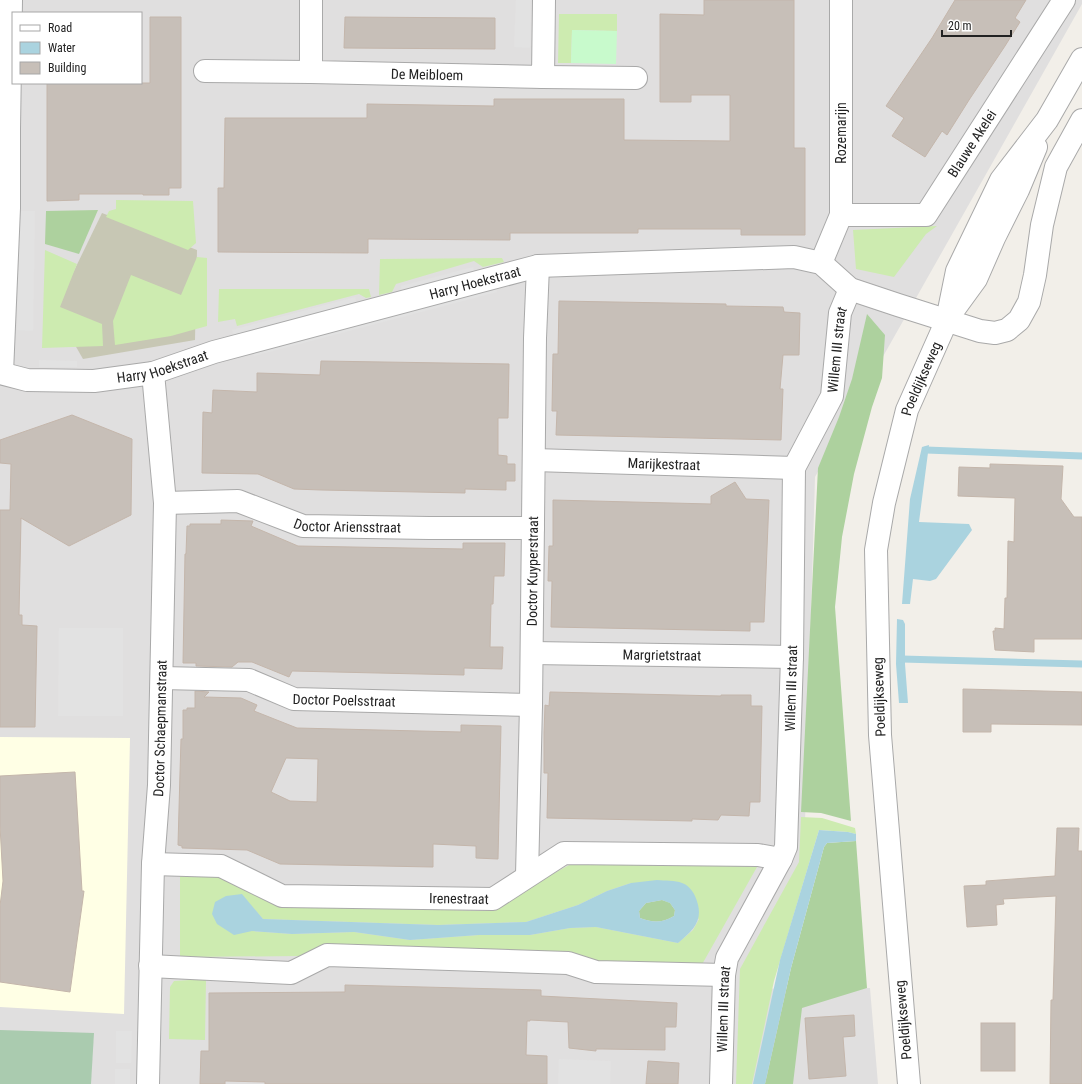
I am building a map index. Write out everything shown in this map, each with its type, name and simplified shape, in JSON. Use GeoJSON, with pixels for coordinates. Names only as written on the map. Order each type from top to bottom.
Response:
{"type":"FeatureCollection","features":[{"type":"Feature","properties":{"kind":"street"},"geometry":{"type":"LineString","coordinates":[[1,373],[8,208],[4,129],[11,0]]}},
{"type":"Feature","properties":{"kind":"street"},"geometry":{"type":"LineString","coordinates":[[311,0],[311,72]]}},
{"type":"Feature","properties":{"kind":"street"},"geometry":{"type":"LineString","coordinates":[[543,77],[544,0]]}},
{"type":"Feature","properties":{"kind":"street","name":"Rozemarijn"},"geometry":{"type":"LineString","coordinates":[[821,263],[841,215],[841,0]]}},
{"type":"Feature","properties":{"kind":"street","name":"Blauwe Akelei"},"geometry":{"type":"LineString","coordinates":[[841,215],[926,215],[1064,0]]}},
{"type":"Feature","properties":{"kind":"street","name":"Poeldijkseweg"},"geometry":{"type":"LineString","coordinates":[[909,1084],[880,735],[876,550],[884,503],[907,410],[947,320],[957,271],[1001,180],[1047,120],[1082,59]]}},
{"type":"Feature","properties":{"kind":"street","name":"De Meibloem"},"geometry":{"type":"LineString","coordinates":[[205,72],[311,72],[636,78]]}},
{"type":"Feature","properties":{"kind":"street"},"geometry":{"type":"LineString","coordinates":[[947,320],[980,331],[995,333],[1008,330],[1019,320],[1029,302],[1035,275],[1042,225],[1056,167],[1082,120]]}},
{"type":"Feature","properties":{"kind":"street","name":"Harry Hoekstraat"},"geometry":{"type":"LineString","coordinates":[[1,373],[27,380],[94,381],[153,373],[214,352],[538,266],[794,257],[821,263],[850,289],[947,320]]}},
{"type":"Feature","properties":{"kind":"street","name":"Doctor Kuyperstraat"},"geometry":{"type":"LineString","coordinates":[[527,876],[532,653],[535,338],[538,266]]}},
{"type":"Feature","properties":{"kind":"street","name":"Willem III straat"},"geometry":{"type":"LineString","coordinates":[[721,1084],[724,975],[727,958],[781,859],[786,847],[792,657],[794,468],[832,396],[840,313],[850,289]]}},
{"type":"Feature","properties":{"kind":"street","name":"Doctor Schaepmanstraat"},"geometry":{"type":"LineString","coordinates":[[148,1084],[153,864],[159,785],[166,503],[153,373]]}},
{"type":"Feature","properties":{"kind":"street","name":"Marijkestraat"},"geometry":{"type":"LineString","coordinates":[[534,460],[794,468]]}},
{"type":"Feature","properties":{"kind":"street","name":"Doctor Ariensstraat"},"geometry":{"type":"LineString","coordinates":[[166,503],[238,501],[303,526],[533,528]]}},
{"type":"Feature","properties":{"kind":"street","name":"Margrietstraat"},"geometry":{"type":"LineString","coordinates":[[532,653],[792,657]]}},
{"type":"Feature","properties":{"kind":"street","name":"Doctor Poelsstraat"},"geometry":{"type":"LineString","coordinates":[[162,678],[249,680],[294,699],[531,705]]}},
{"type":"Feature","properties":{"kind":"street","name":"Irenestraat"},"geometry":{"type":"LineString","coordinates":[[153,864],[221,866],[282,896],[493,899],[564,853],[758,855],[781,859]]}},
{"type":"Feature","properties":{"kind":"street"},"geometry":{"type":"LineString","coordinates":[[150,966],[291,973],[327,955],[568,963],[596,972],[724,975]]}},
{"type":"Feature","properties":{"kind":"shaded area"},"geometry":{"type":"Polygon","coordinates":[[[0,0],[1082,0],[1082,4],[815,477],[804,857],[741,989],[870,988],[878,1084],[0,1084],[0,0]]]}},
{"type":"Feature","properties":{"kind":"shaded area"},"geometry":{"type":"Polygon","coordinates":[[[516,0],[531,0],[530,48],[514,47],[516,0]]]}},
{"type":"Feature","properties":{"kind":"shaded area"},"geometry":{"type":"Polygon","coordinates":[[[19,211],[35,211],[33,331],[17,330],[19,211]]]}},
{"type":"Feature","properties":{"kind":"shaded area"},"geometry":{"type":"Polygon","coordinates":[[[102,213],[197,250],[195,340],[83,359],[55,310],[102,213]]]}},
{"type":"Feature","properties":{"kind":"shaded area"},"geometry":{"type":"Polygon","coordinates":[[[473,267],[475,274],[402,292],[401,286],[473,267]]]}},
{"type":"Feature","properties":{"kind":"shaded area"},"geometry":{"type":"Polygon","coordinates":[[[496,286],[497,292],[254,356],[252,350],[496,286]]]}},
{"type":"Feature","properties":{"kind":"shaded area"},"geometry":{"type":"Polygon","coordinates":[[[355,297],[357,304],[234,336],[232,330],[355,297]]]}},
{"type":"Feature","properties":{"kind":"shaded area"},"geometry":{"type":"Polygon","coordinates":[[[39,360],[77,361],[77,367],[39,367],[39,360]]]}},
{"type":"Feature","properties":{"kind":"shaded area"},"geometry":{"type":"Polygon","coordinates":[[[59,628],[123,628],[123,716],[58,716],[59,628]]]}},
{"type":"Feature","properties":{"kind":"shaded area"},"geometry":{"type":"Polygon","coordinates":[[[0,737],[130,738],[124,1014],[0,1007],[0,737]]]}},
{"type":"Feature","properties":{"kind":"shaded area"},"geometry":{"type":"Polygon","coordinates":[[[0,1030],[94,1033],[91,1084],[0,1084],[0,1030]]]}},
{"type":"Feature","properties":{"kind":"shaded area"},"geometry":{"type":"Polygon","coordinates":[[[116,1031],[132,1031],[131,1063],[116,1063],[116,1031]]]}},
{"type":"Feature","properties":{"kind":"shaded area"},"geometry":{"type":"Polygon","coordinates":[[[559,1059],[611,1061],[610,1084],[558,1084],[559,1059]]]}},
{"type":"Feature","properties":{"kind":"shaded area"},"geometry":{"type":"Polygon","coordinates":[[[115,1069],[130,1069],[130,1084],[115,1084],[115,1069]]]}},
{"type":"Feature","properties":{"kind":"green space"},"geometry":{"type":"Polygon","coordinates":[[[559,14],[617,14],[617,31],[572,30],[571,63],[558,63],[559,14]]]}},
{"type":"Feature","properties":{"kind":"green space"},"geometry":{"type":"Polygon","coordinates":[[[572,30],[617,31],[616,64],[571,63],[572,30]]]}},
{"type":"Feature","properties":{"kind":"green space"},"geometry":{"type":"Polygon","coordinates":[[[116,200],[193,201],[196,243],[188,250],[106,217],[109,211],[116,209],[116,200]]]}},
{"type":"Feature","properties":{"kind":"green space"},"geometry":{"type":"Polygon","coordinates":[[[98,210],[79,254],[45,244],[46,211],[98,210]]]}},
{"type":"Feature","properties":{"kind":"green space"},"geometry":{"type":"Polygon","coordinates":[[[937,226],[926,234],[894,277],[856,269],[853,230],[937,226]]]}},
{"type":"Feature","properties":{"kind":"green space"},"geometry":{"type":"Polygon","coordinates":[[[45,250],[77,264],[60,307],[102,324],[103,346],[42,348],[45,250]]]}},
{"type":"Feature","properties":{"kind":"green space"},"geometry":{"type":"Polygon","coordinates":[[[197,257],[207,258],[207,326],[171,336],[115,345],[113,321],[131,275],[181,295],[197,257]]]}},
{"type":"Feature","properties":{"kind":"green space"},"geometry":{"type":"Polygon","coordinates":[[[502,258],[504,262],[483,267],[474,261],[396,284],[392,292],[379,295],[380,259],[502,258]]]}},
{"type":"Feature","properties":{"kind":"green space"},"geometry":{"type":"Polygon","coordinates":[[[219,289],[369,289],[371,297],[366,298],[359,294],[237,326],[235,319],[218,322],[219,289]]]}},
{"type":"Feature","properties":{"kind":"green space"},"geometry":{"type":"Polygon","coordinates":[[[867,314],[885,335],[882,378],[872,407],[854,474],[842,537],[835,607],[851,821],[821,813],[801,812],[818,468],[839,417],[852,379],[867,314]]]}},
{"type":"Feature","properties":{"kind":"green space"},"geometry":{"type":"Polygon","coordinates":[[[801,817],[822,818],[855,828],[856,834],[819,830],[774,981],[752,1084],[736,1084],[740,969],[799,862],[801,817]]]}},
{"type":"Feature","properties":{"kind":"green space"},"geometry":{"type":"Polygon","coordinates":[[[856,841],[867,988],[802,1008],[793,1084],[765,1084],[791,968],[824,847],[827,843],[856,841]]]}},
{"type":"Feature","properties":{"kind":"green space"},"geometry":{"type":"Polygon","coordinates":[[[582,858],[746,860],[757,867],[700,968],[331,947],[300,956],[180,957],[180,873],[208,872],[283,905],[485,911],[582,858]],[[631,883],[607,891],[578,905],[526,922],[438,925],[263,919],[254,909],[252,931],[292,934],[354,932],[410,940],[479,935],[530,935],[570,928],[596,927],[678,943],[693,930],[699,919],[631,883]]]}},
{"type":"Feature","properties":{"kind":"green space"},"geometry":{"type":"Polygon","coordinates":[[[662,900],[670,903],[675,910],[674,916],[657,922],[640,918],[639,911],[646,903],[662,900]]]}},
{"type":"Feature","properties":{"kind":"green space"},"geometry":{"type":"Polygon","coordinates":[[[206,979],[205,1040],[169,1039],[170,987],[174,981],[206,979]]]}},
{"type":"Feature","properties":{"kind":"water"},"geometry":{"type":"Polygon","coordinates":[[[929,445],[919,522],[969,524],[972,530],[936,579],[930,581],[913,579],[910,604],[902,604],[910,499],[922,447],[929,445]]]}},
{"type":"Feature","properties":{"kind":"water"},"geometry":{"type":"Polygon","coordinates":[[[897,619],[903,620],[905,624],[905,664],[908,703],[899,703],[896,664],[897,619]]]}},
{"type":"Feature","properties":{"kind":"water"},"geometry":{"type":"Polygon","coordinates":[[[819,830],[856,834],[856,841],[827,843],[824,847],[791,968],[765,1084],[753,1084],[780,960],[819,830]]]}},
{"type":"Feature","properties":{"kind":"water"},"geometry":{"type":"Polygon","coordinates":[[[657,880],[676,881],[686,885],[693,892],[698,904],[699,911],[697,923],[678,943],[596,927],[570,928],[530,935],[479,935],[410,940],[354,932],[292,934],[252,931],[234,935],[217,924],[212,914],[215,902],[226,896],[242,894],[263,919],[438,925],[526,922],[578,905],[607,891],[631,883],[657,880]],[[662,900],[646,903],[639,911],[640,918],[657,922],[674,916],[675,910],[670,903],[662,900]]]}},
{"type":"Feature","properties":{"kind":"building"},"geometry":{"type":"Polygon","coordinates":[[[704,0],[794,0],[794,148],[805,148],[805,235],[741,235],[741,229],[638,229],[638,233],[510,233],[510,240],[368,239],[368,253],[218,252],[218,188],[224,188],[225,118],[367,118],[367,104],[494,106],[494,99],[624,99],[624,140],[730,141],[730,95],[691,95],[691,102],[660,102],[660,14],[704,15],[704,0]]]}},
{"type":"Feature","properties":{"kind":"building"},"geometry":{"type":"Polygon","coordinates":[[[955,0],[1026,0],[1015,18],[1020,22],[1005,46],[947,135],[942,131],[925,157],[892,136],[904,118],[886,106],[932,38],[955,0]]]}},
{"type":"Feature","properties":{"kind":"building"},"geometry":{"type":"Polygon","coordinates":[[[150,17],[181,17],[181,188],[169,188],[169,195],[79,194],[79,200],[47,201],[47,84],[150,83],[150,17]]]}},
{"type":"Feature","properties":{"kind":"building"},"geometry":{"type":"Polygon","coordinates":[[[345,17],[495,18],[495,49],[344,48],[345,17]]]}},
{"type":"Feature","properties":{"kind":"building"},"geometry":{"type":"Polygon","coordinates":[[[559,301],[726,304],[726,306],[783,307],[784,312],[800,313],[799,355],[783,355],[780,389],[783,389],[781,440],[556,435],[557,411],[552,411],[553,354],[558,354],[559,301]]]}},
{"type":"Feature","properties":{"kind":"building"},"geometry":{"type":"Polygon","coordinates":[[[321,361],[509,364],[508,418],[498,418],[498,455],[507,456],[507,464],[515,464],[515,481],[506,481],[506,490],[465,489],[465,493],[321,490],[294,489],[258,474],[202,473],[203,412],[212,413],[213,390],[257,392],[257,373],[320,375],[321,361]]]}},
{"type":"Feature","properties":{"kind":"building"},"geometry":{"type":"Polygon","coordinates":[[[72,415],[132,439],[131,515],[69,546],[21,518],[19,615],[22,615],[22,625],[37,626],[35,727],[0,727],[0,510],[10,510],[11,464],[0,463],[0,440],[72,415]]]}},
{"type":"Feature","properties":{"kind":"building"},"geometry":{"type":"Polygon","coordinates":[[[990,464],[1063,466],[1061,499],[1074,517],[1082,517],[1082,639],[1034,639],[1034,652],[995,650],[993,631],[995,631],[995,628],[1004,629],[1005,598],[1007,598],[1008,541],[1014,542],[1015,498],[958,496],[959,467],[990,468],[990,464]]]}},
{"type":"Feature","properties":{"kind":"building"},"geometry":{"type":"Polygon","coordinates":[[[735,482],[746,499],[769,500],[764,622],[750,622],[750,631],[551,627],[552,581],[548,581],[549,546],[553,546],[553,500],[711,504],[711,496],[735,482]]]}},
{"type":"Feature","properties":{"kind":"building"},"geometry":{"type":"Polygon","coordinates":[[[221,520],[253,521],[251,526],[298,546],[463,549],[463,543],[505,543],[504,576],[494,576],[493,604],[491,604],[490,647],[503,647],[502,669],[464,668],[464,675],[292,671],[289,677],[252,662],[238,662],[232,667],[196,666],[196,663],[183,663],[187,526],[190,526],[190,524],[221,524],[221,520]]]}},
{"type":"Feature","properties":{"kind":"building"},"geometry":{"type":"Polygon","coordinates":[[[963,689],[1082,692],[1082,725],[991,724],[991,732],[963,732],[963,689]]]}},
{"type":"Feature","properties":{"kind":"building"},"geometry":{"type":"Polygon","coordinates":[[[195,691],[209,692],[204,697],[241,698],[257,705],[254,711],[297,728],[461,732],[461,725],[501,726],[498,859],[476,858],[476,846],[433,844],[433,867],[280,864],[247,850],[182,848],[182,846],[178,845],[183,710],[187,710],[187,708],[195,708],[195,691]],[[286,758],[271,792],[290,801],[317,802],[318,759],[286,758]]]}},
{"type":"Feature","properties":{"kind":"building"},"geometry":{"type":"Polygon","coordinates":[[[550,692],[721,696],[751,695],[751,706],[762,706],[760,802],[750,802],[749,816],[721,815],[718,820],[692,819],[692,821],[547,818],[548,773],[544,773],[544,733],[545,705],[549,706],[550,692]]]}},
{"type":"Feature","properties":{"kind":"building"},"geometry":{"type":"Polygon","coordinates":[[[75,772],[82,891],[84,891],[70,992],[0,982],[0,906],[3,881],[0,826],[0,776],[75,772]]]}},
{"type":"Feature","properties":{"kind":"building"},"geometry":{"type":"Polygon","coordinates":[[[1057,828],[1079,828],[1078,851],[1082,851],[1082,1084],[1050,1084],[1051,1000],[1053,1000],[1056,896],[1003,899],[1004,904],[996,905],[997,925],[967,927],[964,886],[986,885],[986,881],[1055,876],[1057,828]]]}},
{"type":"Feature","properties":{"kind":"building"},"geometry":{"type":"Polygon","coordinates":[[[345,985],[541,990],[541,996],[677,1003],[676,1027],[665,1027],[665,1050],[596,1049],[596,1051],[569,1048],[568,1022],[527,1021],[526,1055],[547,1056],[547,1084],[265,1084],[265,1082],[225,1081],[225,1084],[200,1084],[201,1051],[209,1051],[209,993],[345,992],[345,985]]]}},
{"type":"Feature","properties":{"kind":"building"},"geometry":{"type":"Polygon","coordinates":[[[854,1015],[855,1036],[843,1037],[846,1076],[809,1079],[805,1018],[854,1015]]]}},
{"type":"Feature","properties":{"kind":"building"},"geometry":{"type":"Polygon","coordinates":[[[981,1023],[1015,1023],[1015,1071],[981,1071],[981,1023]]]}},
{"type":"Feature","properties":{"kind":"building"},"geometry":{"type":"Polygon","coordinates":[[[648,1061],[679,1063],[678,1084],[646,1084],[648,1061]]]}},
{"type":"Feature","properties":{"kind":"waterway"},"geometry":{"type":"LineString","coordinates":[[926,450],[1082,456]]}},
{"type":"Feature","properties":{"kind":"waterway"},"geometry":{"type":"LineString","coordinates":[[902,659],[1082,664]]}}]}
